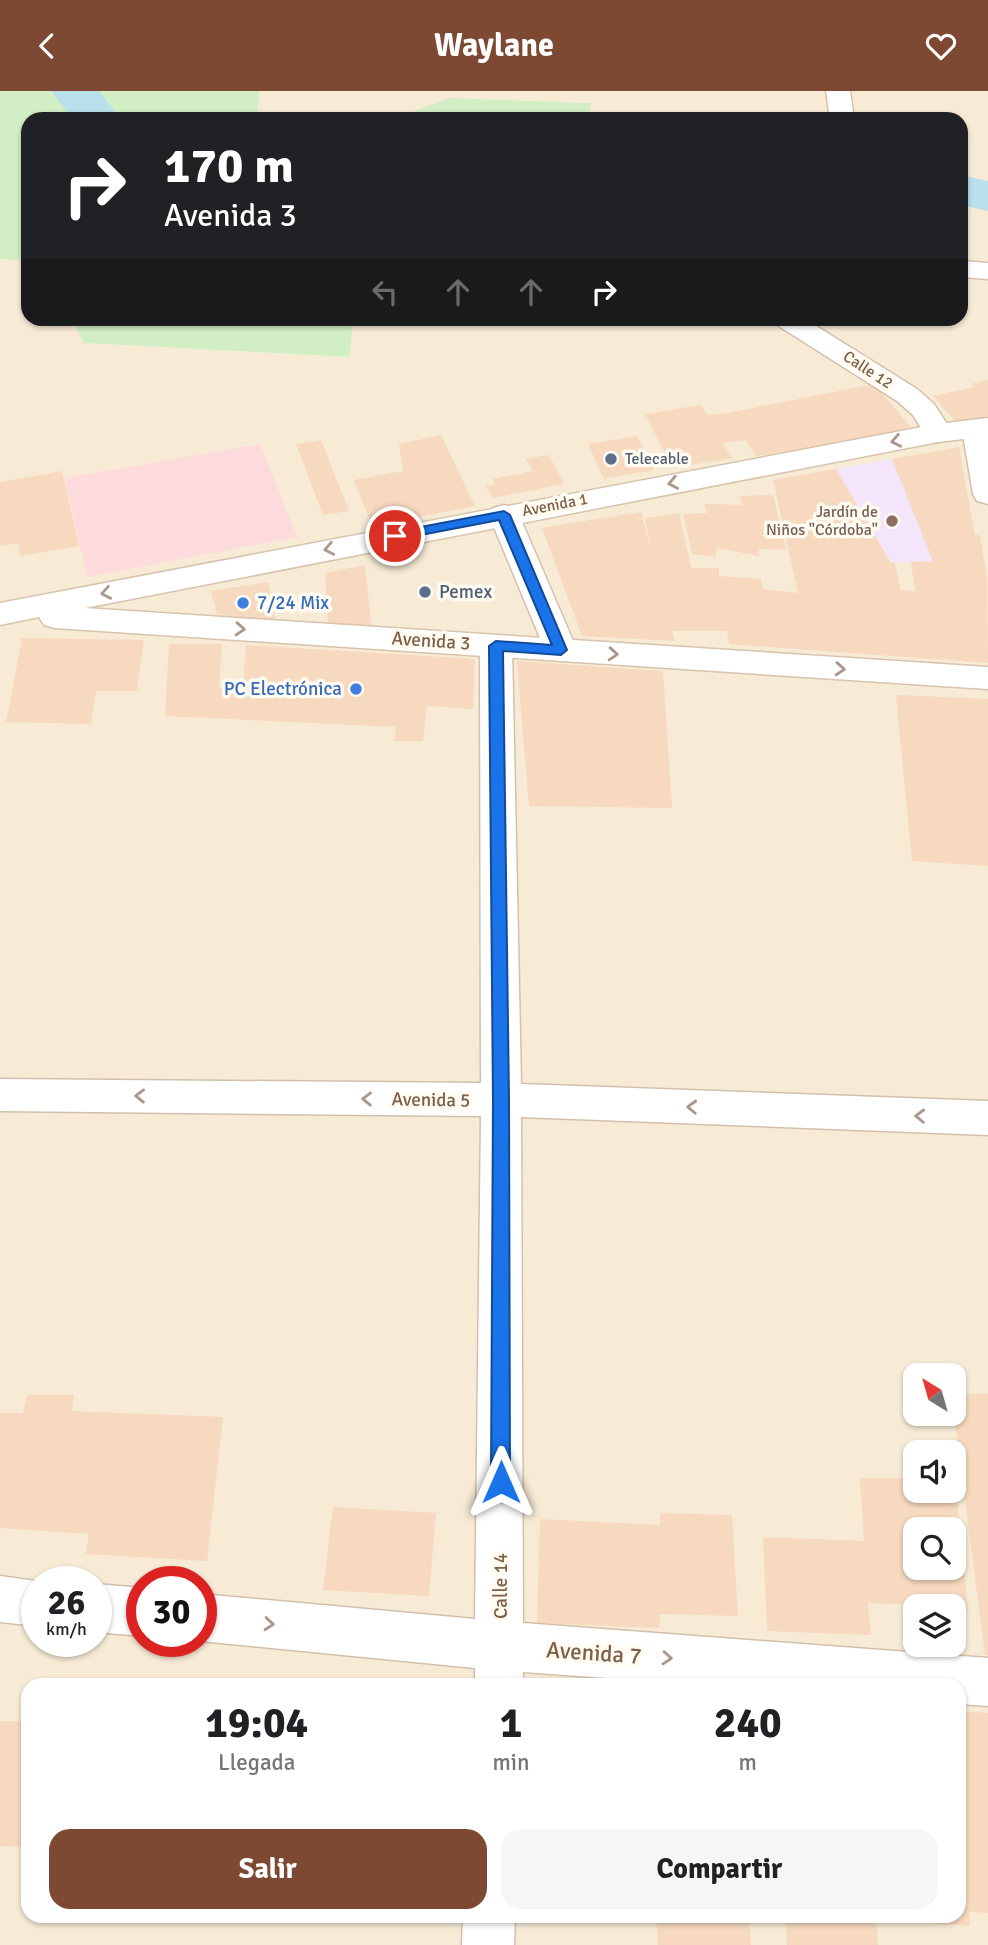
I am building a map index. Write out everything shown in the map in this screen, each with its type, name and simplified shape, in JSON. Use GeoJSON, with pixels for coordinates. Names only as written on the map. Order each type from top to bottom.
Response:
{"type":"FeatureCollection","features":[{"type":"Feature","properties":{"kind":"street"},"geometry":{"type":"LineString","coordinates":[[968,270],[988,271]]}},
{"type":"Feature","properties":{"kind":"street","name":"Calle 12"},"geometry":{"type":"LineString","coordinates":[[798,326],[906,395],[924,410],[938,433]]}},
{"type":"Feature","properties":{"kind":"street"},"geometry":{"type":"LineString","coordinates":[[983,428],[988,494]]}},
{"type":"Feature","properties":{"kind":"street","name":"Avenida 1"},"geometry":{"type":"LineString","coordinates":[[0,614],[504,515],[938,433],[983,428]]}},
{"type":"Feature","properties":{"kind":"street"},"geometry":{"type":"LineString","coordinates":[[504,515],[561,650]]}},
{"type":"Feature","properties":{"kind":"street"},"geometry":{"type":"LineString","coordinates":[[193,626],[177,603],[187,588],[205,573]]}},
{"type":"Feature","properties":{"kind":"street"},"geometry":{"type":"LineString","coordinates":[[0,614],[0,631]]}},
{"type":"Feature","properties":{"kind":"street","name":"Avenida 3"},"geometry":{"type":"LineString","coordinates":[[0,614],[988,678]]}},
{"type":"Feature","properties":{"kind":"street","name":"Calle 14"},"geometry":{"type":"LineString","coordinates":[[496,646],[501,1100],[500,1666]]}},
{"type":"Feature","properties":{"kind":"street","name":"Avenida 5"},"geometry":{"type":"LineString","coordinates":[[0,1095],[501,1100],[988,1118]]}},
{"type":"Feature","properties":{"kind":"street"},"geometry":{"type":"LineString","coordinates":[[0,1599],[21,1601]]}},
{"type":"Feature","properties":{"kind":"street","name":"Avenida 7"},"geometry":{"type":"LineString","coordinates":[[217,1621],[500,1666],[866,1678]]}},
{"type":"Feature","properties":{"kind":"street","name":"Avenida 7"},"geometry":{"type":"LineString","coordinates":[[966,1681],[988,1682]]}},
{"type":"Feature","properties":{"kind":"street"},"geometry":{"type":"LineString","coordinates":[[488,1945],[489,1923]]}},
{"type":"Feature","properties":{"kind":"shaded area"},"geometry":{"type":"Polygon","coordinates":[[[259,91],[988,91],[988,1945],[0,1945],[0,259],[21,260],[21,326],[76,326],[83,343],[349,357],[352,326],[968,326],[968,112],[589,112],[590,103],[449,98],[412,112],[258,112],[259,91]]]}},
{"type":"Feature","properties":{"kind":"shaded area"},"geometry":{"type":"Polygon","coordinates":[[[260,444],[297,537],[87,577],[65,478],[260,444]]]}},
{"type":"Feature","properties":{"kind":"shaded area","name":"Jardín de Niños \"Córdoba\""},"geometry":{"type":"Polygon","coordinates":[[[892,459],[933,561],[891,563],[836,469],[892,459]]]}},
{"type":"Feature","properties":{"kind":"green space"},"geometry":{"type":"Polygon","coordinates":[[[0,91],[259,91],[258,112],[21,112],[21,260],[0,259],[0,91]]]}},
{"type":"Feature","properties":{"kind":"green space"},"geometry":{"type":"Polygon","coordinates":[[[449,98],[591,103],[590,112],[412,112],[449,98]]]}},
{"type":"Feature","properties":{"kind":"green space"},"geometry":{"type":"Polygon","coordinates":[[[76,326],[352,326],[350,357],[83,343],[76,326]]]}},
{"type":"Feature","properties":{"kind":"building"},"geometry":{"type":"Polygon","coordinates":[[[988,380],[988,416],[956,422],[933,396],[974,387],[971,384],[988,380]]]}},
{"type":"Feature","properties":{"kind":"building"},"geometry":{"type":"Polygon","coordinates":[[[874,384],[911,427],[831,445],[756,456],[745,440],[723,443],[732,458],[672,468],[645,414],[701,405],[707,415],[728,413],[874,384]]]}},
{"type":"Feature","properties":{"kind":"building"},"geometry":{"type":"Polygon","coordinates":[[[441,435],[475,506],[372,526],[354,480],[403,471],[399,444],[441,435]]]}},
{"type":"Feature","properties":{"kind":"building","name":"Telecable"},"geometry":{"type":"Polygon","coordinates":[[[637,436],[654,470],[604,479],[588,444],[637,436]]]}},
{"type":"Feature","properties":{"kind":"building"},"geometry":{"type":"Polygon","coordinates":[[[321,440],[349,511],[323,515],[296,444],[321,440]]]}},
{"type":"Feature","properties":{"kind":"building"},"geometry":{"type":"Polygon","coordinates":[[[959,447],[975,535],[980,535],[987,578],[988,663],[729,644],[727,631],[672,631],[675,641],[582,636],[542,528],[641,512],[652,553],[645,518],[679,513],[691,568],[719,568],[719,576],[761,579],[763,589],[798,593],[773,480],[836,469],[891,563],[895,563],[900,590],[915,591],[911,562],[933,561],[892,459],[959,447]]]}},
{"type":"Feature","properties":{"kind":"building"},"geometry":{"type":"Polygon","coordinates":[[[549,455],[564,484],[492,498],[486,486],[495,484],[493,479],[533,471],[526,459],[549,455]]]}},
{"type":"Feature","properties":{"kind":"building"},"geometry":{"type":"Polygon","coordinates":[[[62,471],[79,546],[20,556],[18,543],[0,546],[0,482],[62,471]]]}},
{"type":"Feature","properties":{"kind":"building"},"geometry":{"type":"Polygon","coordinates":[[[773,495],[786,550],[759,549],[759,556],[717,548],[715,557],[692,554],[683,514],[707,513],[704,504],[742,505],[740,496],[773,495]]]}},
{"type":"Feature","properties":{"kind":"building"},"geometry":{"type":"Polygon","coordinates":[[[365,565],[372,629],[328,627],[325,573],[365,565]]]}},
{"type":"Feature","properties":{"kind":"building","name":"7/24 Mix"},"geometry":{"type":"Polygon","coordinates":[[[268,582],[276,621],[217,614],[211,591],[268,582]]]}},
{"type":"Feature","properties":{"kind":"building"},"geometry":{"type":"Polygon","coordinates":[[[22,638],[144,640],[137,691],[96,691],[91,724],[6,722],[22,638]]]}},
{"type":"Feature","properties":{"kind":"building"},"geometry":{"type":"Polygon","coordinates":[[[169,644],[222,644],[219,688],[243,689],[246,645],[475,659],[473,709],[427,706],[423,741],[394,741],[396,727],[165,716],[169,644]]]}},
{"type":"Feature","properties":{"kind":"building"},"geometry":{"type":"Polygon","coordinates":[[[517,661],[663,671],[672,808],[529,806],[517,661]]]}},
{"type":"Feature","properties":{"kind":"building"},"geometry":{"type":"Polygon","coordinates":[[[896,695],[988,699],[988,866],[912,861],[896,695]]]}},
{"type":"Feature","properties":{"kind":"building"},"geometry":{"type":"Polygon","coordinates":[[[966,1394],[988,1394],[988,1655],[985,1655],[966,1503],[966,1440],[957,1440],[956,1426],[966,1426],[966,1394]]]}},
{"type":"Feature","properties":{"kind":"building"},"geometry":{"type":"Polygon","coordinates":[[[27,1395],[74,1395],[72,1411],[223,1417],[207,1561],[86,1554],[89,1534],[0,1528],[0,1413],[23,1413],[27,1395]]]}},
{"type":"Feature","properties":{"kind":"building"},"geometry":{"type":"Polygon","coordinates":[[[860,1478],[903,1478],[903,1503],[957,1503],[959,1517],[903,1517],[903,1580],[965,1580],[968,1610],[966,1594],[903,1594],[903,1605],[868,1603],[871,1635],[767,1631],[763,1537],[864,1541],[860,1478]]]}},
{"type":"Feature","properties":{"kind":"building"},"geometry":{"type":"Polygon","coordinates":[[[333,1507],[436,1513],[429,1596],[323,1590],[333,1507]]]}},
{"type":"Feature","properties":{"kind":"building"},"geometry":{"type":"Polygon","coordinates":[[[660,1513],[732,1515],[738,1616],[660,1614],[659,1628],[537,1623],[540,1519],[660,1525],[660,1513]]]}},
{"type":"Feature","properties":{"kind":"building"},"geometry":{"type":"Polygon","coordinates":[[[966,1711],[988,1713],[988,1913],[969,1912],[970,1926],[930,1923],[966,1923],[966,1711]]]}},
{"type":"Feature","properties":{"kind":"building"},"geometry":{"type":"Polygon","coordinates":[[[0,1721],[21,1721],[21,1847],[0,1846],[0,1721]]]}},
{"type":"Feature","properties":{"kind":"building"},"geometry":{"type":"Polygon","coordinates":[[[656,1923],[749,1923],[751,1945],[658,1945],[656,1923]]]}},
{"type":"Feature","properties":{"kind":"building"},"geometry":{"type":"Polygon","coordinates":[[[785,1923],[876,1923],[878,1945],[787,1945],[785,1923]]]}},
{"type":"Feature","properties":{"kind":"waterway"},"geometry":{"type":"LineString","coordinates":[[74,91],[92,112]]}},
{"type":"Feature","properties":{"kind":"waterway"},"geometry":{"type":"LineString","coordinates":[[968,192],[988,196]]}},
{"type":"Feature","properties":{"kind":"place","name":"Telecable"},"geometry":{"type":"Point","coordinates":[611,459]}},
{"type":"Feature","properties":{"kind":"place","name":"Jardín de Niños \"Córdoba\""},"geometry":{"type":"Point","coordinates":[892,521]}},
{"type":"Feature","properties":{"kind":"place","name":"Pemex"},"geometry":{"type":"Point","coordinates":[425,592]}},
{"type":"Feature","properties":{"kind":"place","name":"7/24 Mix"},"geometry":{"type":"Point","coordinates":[243,603]}},
{"type":"Feature","properties":{"kind":"place","name":"PC Electrónica"},"geometry":{"type":"Point","coordinates":[356,689]}},
{"type":"Feature","properties":{"kind":"route"},"geometry":{"type":"LineString","coordinates":[[395,536],[504,515],[561,650],[496,646],[501,1100],[501,1482]]}}]}
